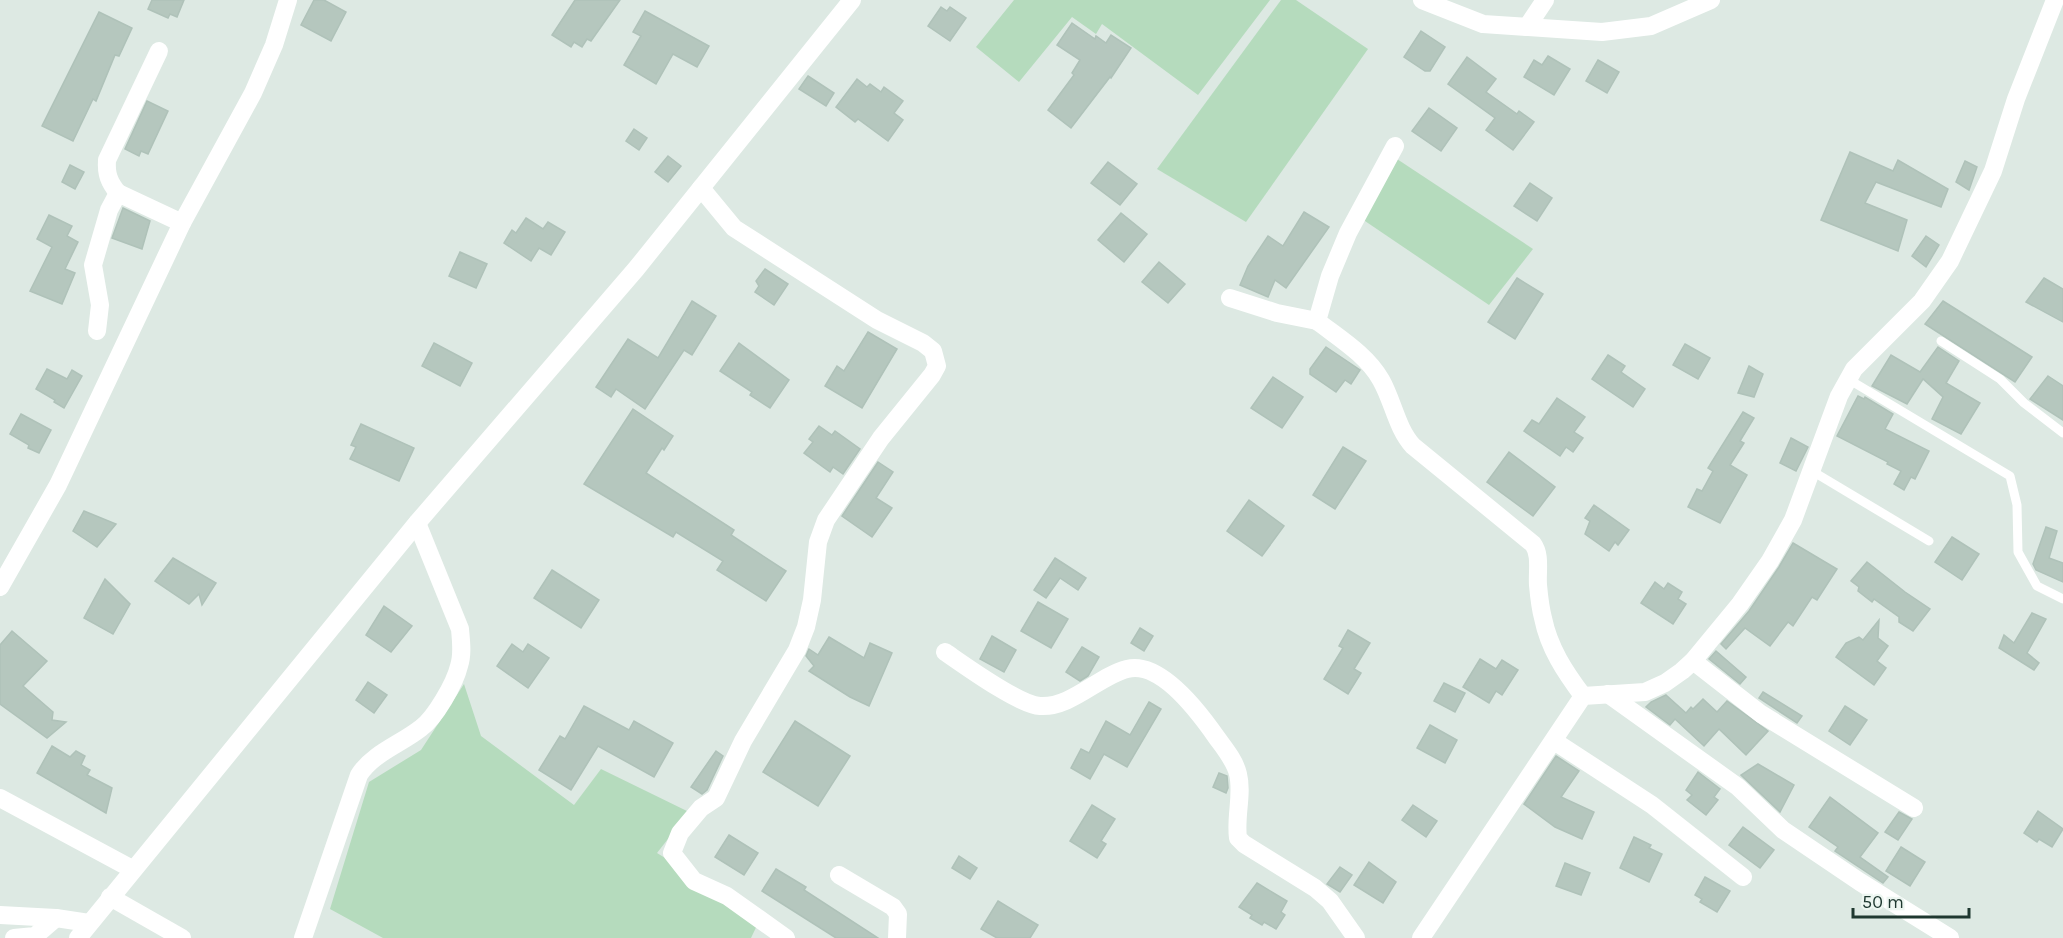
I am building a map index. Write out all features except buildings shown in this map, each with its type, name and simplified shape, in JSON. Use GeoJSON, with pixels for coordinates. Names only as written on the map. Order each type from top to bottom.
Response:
{"type":"FeatureCollection","features":[{"type":"Feature","properties":{"kind":"street"},"geometry":{"type":"LineString","coordinates":[[0,587],[58,485],[182,223],[253,93],[274,45],[288,0]]}},
{"type":"Feature","properties":{"kind":"street"},"geometry":{"type":"LineString","coordinates":[[78,938],[132,869],[417,523],[636,269],[852,0]]}},
{"type":"Feature","properties":{"kind":"street"},"geometry":{"type":"LineString","coordinates":[[1422,0],[1483,24],[1602,32],[1651,26],[1711,0]]}},
{"type":"Feature","properties":{"kind":"street"},"geometry":{"type":"LineString","coordinates":[[1527,27],[1545,0]]}},
{"type":"Feature","properties":{"kind":"street"},"geometry":{"type":"LineString","coordinates":[[1583,696],[1645,692],[1665,683],[1693,661],[1740,604],[1770,561],[1793,520],[1839,396],[1848,379],[1860,362],[1922,301],[1950,261],[1993,171],[2016,99],[2055,0]]}},
{"type":"Feature","properties":{"kind":"street"},"geometry":{"type":"LineString","coordinates":[[159,51],[107,160],[106,171],[109,181],[118,193],[182,223]]}},
{"type":"Feature","properties":{"kind":"street"},"geometry":{"type":"LineString","coordinates":[[1317,321],[1330,276],[1348,233],[1395,146]]}},
{"type":"Feature","properties":{"kind":"street"},"geometry":{"type":"LineString","coordinates":[[701,188],[734,228],[877,320],[923,343],[933,351],[937,366],[881,438],[826,520],[818,542],[812,600],[806,627],[797,650],[743,741],[716,798],[701,808],[680,833],[672,853],[694,881],[727,896],[786,938]]}},
{"type":"Feature","properties":{"kind":"street"},"geometry":{"type":"LineString","coordinates":[[98,331],[100,305],[93,265],[109,210],[118,193]]}},
{"type":"Feature","properties":{"kind":"street"},"geometry":{"type":"LineString","coordinates":[[1230,298],[1277,313],[1317,321],[1366,360],[1380,377],[1393,402],[1405,437],[1413,446],[1533,544],[1537,555],[1538,585],[1543,619],[1561,667],[1583,696]]}},
{"type":"Feature","properties":{"kind":"street"},"geometry":{"type":"LineString","coordinates":[[303,938],[359,775],[369,764],[422,728],[431,719],[459,667],[462,647],[460,629],[417,523]]}},
{"type":"Feature","properties":{"kind":"street"},"geometry":{"type":"LineString","coordinates":[[945,652],[981,677],[1028,703],[1039,706],[1053,705],[1077,695],[1115,673],[1130,668],[1148,670],[1176,688],[1198,711],[1232,759],[1238,775],[1238,838],[1315,888],[1330,901],[1356,938]]}},
{"type":"Feature","properties":{"kind":"street"},"geometry":{"type":"LineString","coordinates":[[1693,661],[1761,714],[1914,808]]}},
{"type":"Feature","properties":{"kind":"street"},"geometry":{"type":"LineString","coordinates":[[1608,694],[1738,787],[1783,830],[1860,882],[1950,938]]}},
{"type":"Feature","properties":{"kind":"street"},"geometry":{"type":"LineString","coordinates":[[1420,938],[1583,696]]}},
{"type":"Feature","properties":{"kind":"street"},"geometry":{"type":"LineString","coordinates":[[1554,741],[1652,805],[1743,877]]}},
{"type":"Feature","properties":{"kind":"street"},"geometry":{"type":"LineString","coordinates":[[0,798],[132,869]]}},
{"type":"Feature","properties":{"kind":"street"},"geometry":{"type":"LineString","coordinates":[[840,874],[893,907],[898,914],[897,938]]}},
{"type":"Feature","properties":{"kind":"street"},"geometry":{"type":"LineString","coordinates":[[110,897],[182,938]]}},
{"type":"Feature","properties":{"kind":"street"},"geometry":{"type":"LineString","coordinates":[[0,915],[56,918],[89,923]]}},
{"type":"Feature","properties":{"kind":"street"},"geometry":{"type":"LineString","coordinates":[[14,938],[35,936],[56,918]]}},
{"type":"Feature","properties":{"kind":"lane"},"geometry":{"type":"LineString","coordinates":[[1941,341],[2000,379],[2024,404],[2063,433]]}},
{"type":"Feature","properties":{"kind":"lane"},"geometry":{"type":"LineString","coordinates":[[1848,379],[2010,476],[2017,505],[2018,552],[2037,586],[2063,599]]}},
{"type":"Feature","properties":{"kind":"lane"},"geometry":{"type":"LineString","coordinates":[[1812,471],[1929,541]]}},
{"type":"Feature","properties":{"kind":"green space"},"geometry":{"type":"Polygon","coordinates":[[[1014,0],[1270,0],[1198,95],[1102,24],[1096,34],[1072,17],[1019,82],[976,47],[1014,0]]]}},
{"type":"Feature","properties":{"kind":"green space"},"geometry":{"type":"Polygon","coordinates":[[[1281,0],[1296,0],[1368,49],[1246,222],[1157,169],[1281,0]]]}},
{"type":"Feature","properties":{"kind":"green space"},"geometry":{"type":"Polygon","coordinates":[[[1397,159],[1533,249],[1489,305],[1362,219],[1397,159]]]}},
{"type":"Feature","properties":{"kind":"green space"},"geometry":{"type":"Polygon","coordinates":[[[464,684],[481,736],[574,805],[601,769],[689,812],[657,853],[761,917],[751,938],[383,938],[330,909],[369,782],[421,750],[464,684]]]}}]}
